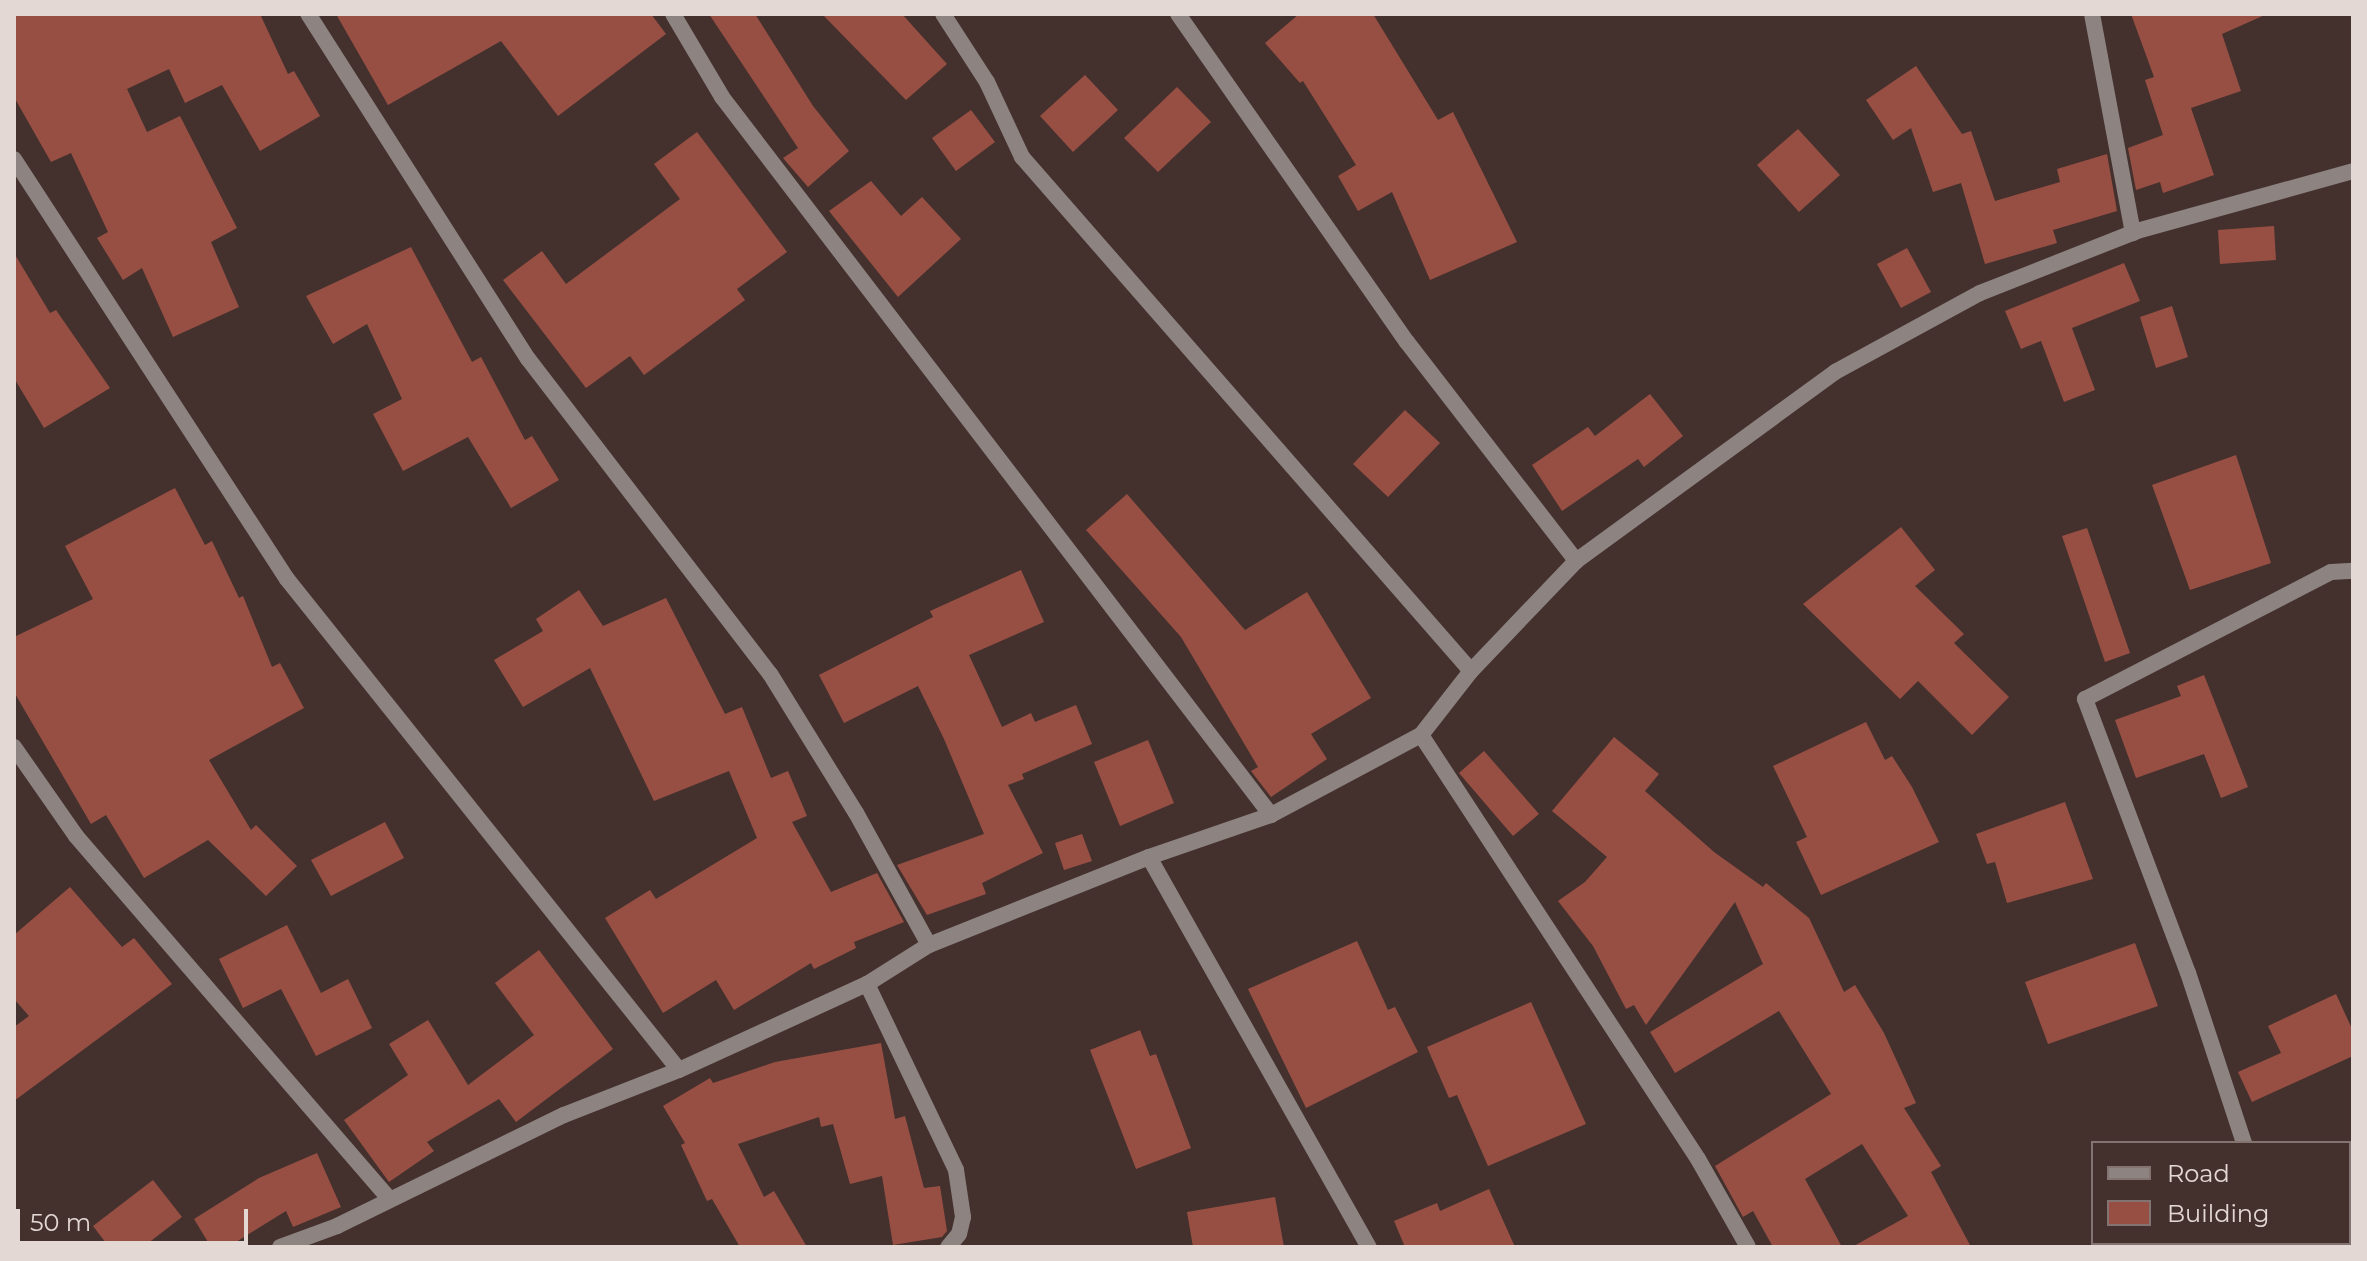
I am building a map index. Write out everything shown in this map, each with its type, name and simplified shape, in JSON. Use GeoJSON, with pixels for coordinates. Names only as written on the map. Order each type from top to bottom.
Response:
{"type":"FeatureCollection","features":[{"type":"Feature","properties":{"kind":"street"},"geometry":{"type":"LineString","coordinates":[[308,14],[528,359],[770,674],[856,813],[929,945]]}},
{"type":"Feature","properties":{"kind":"street"},"geometry":{"type":"LineString","coordinates":[[673,14],[722,97],[1271,815]]}},
{"type":"Feature","properties":{"kind":"street"},"geometry":{"type":"LineString","coordinates":[[943,14],[987,82],[1022,157],[1471,671]]}},
{"type":"Feature","properties":{"kind":"street"},"geometry":{"type":"LineString","coordinates":[[1178,14],[1407,342],[1576,561]]}},
{"type":"Feature","properties":{"kind":"street"},"geometry":{"type":"LineString","coordinates":[[2092,14],[2133,233]]}},
{"type":"Feature","properties":{"kind":"street"},"geometry":{"type":"LineString","coordinates":[[14,159],[287,579],[679,1070]]}},
{"type":"Feature","properties":{"kind":"street"},"geometry":{"type":"LineString","coordinates":[[280,1247],[389,1199],[564,1115],[679,1070],[867,984],[929,945],[1149,857],[1271,815],[1421,735],[1471,671],[1576,561],[1835,372],[1980,293],[2133,233],[2353,171]]}},
{"type":"Feature","properties":{"kind":"street"},"geometry":{"type":"LineString","coordinates":[[2243,1141],[2188,973],[2085,699],[2331,572],[2353,571]]}},
{"type":"Feature","properties":{"kind":"street"},"geometry":{"type":"LineString","coordinates":[[1421,735],[1698,1159],[1748,1247]]}},
{"type":"Feature","properties":{"kind":"street"},"geometry":{"type":"LineString","coordinates":[[14,747],[76,836],[389,1199]]}},
{"type":"Feature","properties":{"kind":"street"},"geometry":{"type":"LineString","coordinates":[[1149,857],[1369,1247]]}},
{"type":"Feature","properties":{"kind":"street"},"geometry":{"type":"LineString","coordinates":[[867,984],[956,1170],[963,1217],[948,1247]]}},
{"type":"Feature","properties":{"kind":"building"},"geometry":{"type":"Polygon","coordinates":[[[14,14],[260,14],[288,74],[294,71],[320,116],[260,151],[222,85],[185,103],[169,69],[127,89],[147,132],[180,116],[237,228],[211,242],[239,307],[173,337],[142,268],[123,280],[97,238],[108,232],[71,153],[51,162],[14,97],[14,14]]]}},
{"type":"Feature","properties":{"kind":"building"},"geometry":{"type":"Polygon","coordinates":[[[336,14],[651,14],[666,34],[558,116],[501,41],[388,105],[336,14]]]}},
{"type":"Feature","properties":{"kind":"building"},"geometry":{"type":"Polygon","coordinates":[[[709,14],[755,14],[813,106],[849,151],[808,187],[783,158],[798,148],[709,14]]]}},
{"type":"Feature","properties":{"kind":"building"},"geometry":{"type":"Polygon","coordinates":[[[822,14],[902,14],[947,64],[906,100],[822,14]]]}},
{"type":"Feature","properties":{"kind":"building"},"geometry":{"type":"Polygon","coordinates":[[[1299,14],[1373,14],[1438,120],[1453,112],[1517,242],[1430,280],[1392,192],[1358,211],[1338,176],[1356,165],[1303,81],[1300,83],[1265,43],[1299,14]]]}},
{"type":"Feature","properties":{"kind":"building"},"geometry":{"type":"Polygon","coordinates":[[[2131,14],[2267,14],[2222,34],[2241,91],[2191,108],[2214,175],[2163,193],[2160,182],[2136,190],[2128,148],[2163,135],[2145,80],[2154,77],[2131,14]]]}},
{"type":"Feature","properties":{"kind":"building"},"geometry":{"type":"Polygon","coordinates":[[[1916,66],[1962,134],[1971,131],[1995,201],[2060,182],[2057,169],[2107,154],[2117,211],[2053,230],[2057,243],[1985,264],[1961,183],[1933,192],[1911,128],[1893,140],[1866,100],[1916,66]]]}},
{"type":"Feature","properties":{"kind":"building"},"geometry":{"type":"Polygon","coordinates":[[[1085,75],[1118,110],[1073,152],[1040,116],[1085,75]]]}},
{"type":"Feature","properties":{"kind":"building"},"geometry":{"type":"Polygon","coordinates":[[[1177,87],[1211,122],[1158,172],[1124,138],[1177,87]]]}},
{"type":"Feature","properties":{"kind":"building"},"geometry":{"type":"Polygon","coordinates":[[[971,110],[995,142],[956,171],[932,138],[971,110]]]}},
{"type":"Feature","properties":{"kind":"building"},"geometry":{"type":"Polygon","coordinates":[[[1798,129],[1840,175],[1799,212],[1757,165],[1798,129]]]}},
{"type":"Feature","properties":{"kind":"building"},"geometry":{"type":"Polygon","coordinates":[[[697,132],[787,252],[737,289],[745,300],[644,375],[630,356],[586,388],[503,280],[542,251],[566,284],[680,199],[654,164],[697,132]]]}},
{"type":"Feature","properties":{"kind":"building"},"geometry":{"type":"Polygon","coordinates":[[[871,181],[901,216],[922,197],[961,239],[898,297],[829,211],[871,181]]]}},
{"type":"Feature","properties":{"kind":"building"},"geometry":{"type":"Polygon","coordinates":[[[2274,226],[2276,260],[2220,264],[2218,230],[2274,226]]]}},
{"type":"Feature","properties":{"kind":"building"},"geometry":{"type":"Polygon","coordinates":[[[411,247],[472,362],[481,357],[525,440],[532,436],[559,480],[511,508],[468,437],[403,471],[373,414],[402,399],[367,324],[333,344],[306,296],[411,247]]]}},
{"type":"Feature","properties":{"kind":"building"},"geometry":{"type":"Polygon","coordinates":[[[1907,248],[1931,292],[1901,308],[1877,264],[1907,248]]]}},
{"type":"Feature","properties":{"kind":"building"},"geometry":{"type":"Polygon","coordinates":[[[14,253],[50,313],[56,310],[110,388],[44,428],[14,378],[14,253]]]}},
{"type":"Feature","properties":{"kind":"building"},"geometry":{"type":"Polygon","coordinates":[[[2124,263],[2140,301],[2072,328],[2095,390],[2064,402],[2041,341],[2021,349],[2005,311],[2124,263]]]}},
{"type":"Feature","properties":{"kind":"building"},"geometry":{"type":"Polygon","coordinates":[[[2172,306],[2188,357],[2156,368],[2140,317],[2172,306]]]}},
{"type":"Feature","properties":{"kind":"building"},"geometry":{"type":"Polygon","coordinates":[[[1650,394],[1683,436],[1644,467],[1638,459],[1562,511],[1532,465],[1588,427],[1595,436],[1650,394]]]}},
{"type":"Feature","properties":{"kind":"building"},"geometry":{"type":"Polygon","coordinates":[[[1405,410],[1440,443],[1388,497],[1353,464],[1405,410]]]}},
{"type":"Feature","properties":{"kind":"building"},"geometry":{"type":"Polygon","coordinates":[[[2236,455],[2271,563],[2190,590],[2152,485],[2236,455]]]}},
{"type":"Feature","properties":{"kind":"building"},"geometry":{"type":"Polygon","coordinates":[[[175,488],[205,545],[212,541],[239,598],[243,596],[272,667],[280,663],[304,708],[209,760],[251,830],[256,825],[297,866],[266,896],[208,840],[144,878],[106,815],[91,824],[14,692],[14,637],[93,599],[65,546],[175,488]]]}},
{"type":"Feature","properties":{"kind":"building"},"geometry":{"type":"Polygon","coordinates":[[[1127,494],[1245,630],[1307,592],[1371,698],[1311,734],[1327,759],[1271,797],[1251,771],[1258,767],[1181,637],[1086,530],[1127,494]]]}},
{"type":"Feature","properties":{"kind":"building"},"geometry":{"type":"Polygon","coordinates":[[[1901,527],[1935,570],[1915,586],[1964,634],[1954,643],[2009,697],[1972,735],[1918,681],[1900,699],[1803,604],[1901,527]]]}},
{"type":"Feature","properties":{"kind":"building"},"geometry":{"type":"Polygon","coordinates":[[[2087,528],[2130,653],[2105,662],[2062,536],[2087,528]]]}},
{"type":"Feature","properties":{"kind":"building"},"geometry":{"type":"Polygon","coordinates":[[[1021,570],[1044,622],[969,655],[1002,727],[1031,713],[1035,722],[1076,705],[1092,744],[1022,774],[1024,779],[1008,785],[1043,853],[982,883],[986,894],[927,915],[897,865],[984,834],[944,739],[918,686],[844,723],[819,675],[933,617],[930,611],[1021,570]]]}},
{"type":"Feature","properties":{"kind":"building"},"geometry":{"type":"Polygon","coordinates":[[[579,590],[603,626],[666,598],[725,714],[742,707],[771,778],[788,771],[807,816],[792,822],[831,892],[877,873],[904,922],[854,942],[856,948],[814,969],[811,963],[734,1010],[716,980],[663,1013],[605,918],[650,890],[656,899],[757,838],[729,771],[654,801],[590,668],[523,707],[494,660],[543,631],[536,619],[579,590]]]}},
{"type":"Feature","properties":{"kind":"building"},"geometry":{"type":"Polygon","coordinates":[[[2204,675],[2248,787],[2221,798],[2204,754],[2136,778],[2115,720],[2181,696],[2177,686],[2204,675]]]}},
{"type":"Feature","properties":{"kind":"building"},"geometry":{"type":"Polygon","coordinates":[[[1866,722],[1885,760],[1892,756],[1912,787],[1939,842],[1821,895],[1796,842],[1807,837],[1773,766],[1866,722]]]}},
{"type":"Feature","properties":{"kind":"building"},"geometry":{"type":"Polygon","coordinates":[[[1614,737],[1659,774],[1645,791],[1714,852],[1763,887],[1766,883],[1809,918],[1844,992],[1855,985],[1884,1033],[1916,1103],[1904,1108],[1941,1166],[1931,1172],[1971,1247],[1852,1247],[1908,1216],[1862,1144],[1805,1179],[1842,1247],[1773,1247],[1753,1211],[1743,1217],[1715,1166],[1831,1094],[1779,1011],[1675,1073],[1650,1032],[1763,964],[1735,902],[1646,1025],[1634,1005],[1626,1009],[1593,946],[1558,901],[1585,882],[1607,857],[1552,811],[1614,737]]]}},
{"type":"Feature","properties":{"kind":"building"},"geometry":{"type":"Polygon","coordinates":[[[1148,740],[1174,803],[1120,826],[1094,762],[1148,740]]]}},
{"type":"Feature","properties":{"kind":"building"},"geometry":{"type":"Polygon","coordinates":[[[1484,751],[1539,814],[1513,836],[1459,773],[1484,751]]]}},
{"type":"Feature","properties":{"kind":"building"},"geometry":{"type":"Polygon","coordinates":[[[2065,802],[2093,879],[2007,903],[1995,862],[1987,864],[1976,834],[2065,802]]]}},
{"type":"Feature","properties":{"kind":"building"},"geometry":{"type":"Polygon","coordinates":[[[385,822],[404,858],[331,896],[311,860],[385,822]]]}},
{"type":"Feature","properties":{"kind":"building"},"geometry":{"type":"Polygon","coordinates":[[[1082,834],[1092,861],[1064,870],[1055,843],[1082,834]]]}},
{"type":"Feature","properties":{"kind":"building"},"geometry":{"type":"Polygon","coordinates":[[[70,887],[122,947],[134,938],[172,984],[14,1101],[14,1027],[29,1016],[14,999],[14,935],[70,887]]]}},
{"type":"Feature","properties":{"kind":"building"},"geometry":{"type":"Polygon","coordinates":[[[287,925],[321,993],[348,979],[372,1028],[316,1056],[281,989],[243,1008],[219,959],[287,925]]]}},
{"type":"Feature","properties":{"kind":"building"},"geometry":{"type":"Polygon","coordinates":[[[1357,941],[1388,1010],[1395,1007],[1418,1052],[1306,1108],[1248,989],[1357,941]]]}},
{"type":"Feature","properties":{"kind":"building"},"geometry":{"type":"Polygon","coordinates":[[[2135,943],[2158,1006],[2048,1044],[2025,982],[2135,943]]]}},
{"type":"Feature","properties":{"kind":"building"},"geometry":{"type":"Polygon","coordinates":[[[539,950],[613,1049],[516,1122],[499,1099],[427,1142],[434,1151],[389,1182],[344,1120],[408,1075],[389,1044],[428,1020],[468,1085],[534,1035],[495,983],[539,950]]]}},
{"type":"Feature","properties":{"kind":"building"},"geometry":{"type":"Polygon","coordinates":[[[2336,994],[2353,1031],[2353,1056],[2252,1102],[2238,1072],[2281,1053],[2268,1026],[2336,994]]]}},
{"type":"Feature","properties":{"kind":"building"},"geometry":{"type":"Polygon","coordinates":[[[1531,1002],[1586,1124],[1488,1166],[1457,1095],[1449,1098],[1427,1047],[1531,1002]]]}},
{"type":"Feature","properties":{"kind":"building"},"geometry":{"type":"Polygon","coordinates":[[[1140,1030],[1150,1056],[1156,1054],[1191,1148],[1136,1169],[1090,1050],[1140,1030]]]}},
{"type":"Feature","properties":{"kind":"building"},"geometry":{"type":"Polygon","coordinates":[[[881,1043],[895,1119],[905,1116],[924,1188],[940,1186],[947,1231],[942,1237],[893,1245],[882,1176],[850,1184],[833,1124],[821,1127],[819,1117],[738,1144],[764,1197],[774,1191],[807,1247],[740,1247],[712,1199],[707,1201],[681,1145],[685,1143],[663,1106],[710,1078],[713,1083],[775,1062],[881,1043]]]}},
{"type":"Feature","properties":{"kind":"building"},"geometry":{"type":"Polygon","coordinates":[[[317,1153],[341,1207],[293,1227],[286,1211],[228,1247],[211,1247],[194,1219],[259,1178],[317,1153]]]}},
{"type":"Feature","properties":{"kind":"building"},"geometry":{"type":"Polygon","coordinates":[[[153,1180],[182,1217],[143,1247],[109,1247],[93,1226],[153,1180]]]}},
{"type":"Feature","properties":{"kind":"building"},"geometry":{"type":"Polygon","coordinates":[[[1489,1189],[1515,1247],[1405,1247],[1394,1221],[1437,1203],[1440,1211],[1489,1189]]]}},
{"type":"Feature","properties":{"kind":"building"},"geometry":{"type":"Polygon","coordinates":[[[1275,1197],[1284,1247],[1193,1247],[1187,1212],[1275,1197]]]}}]}
